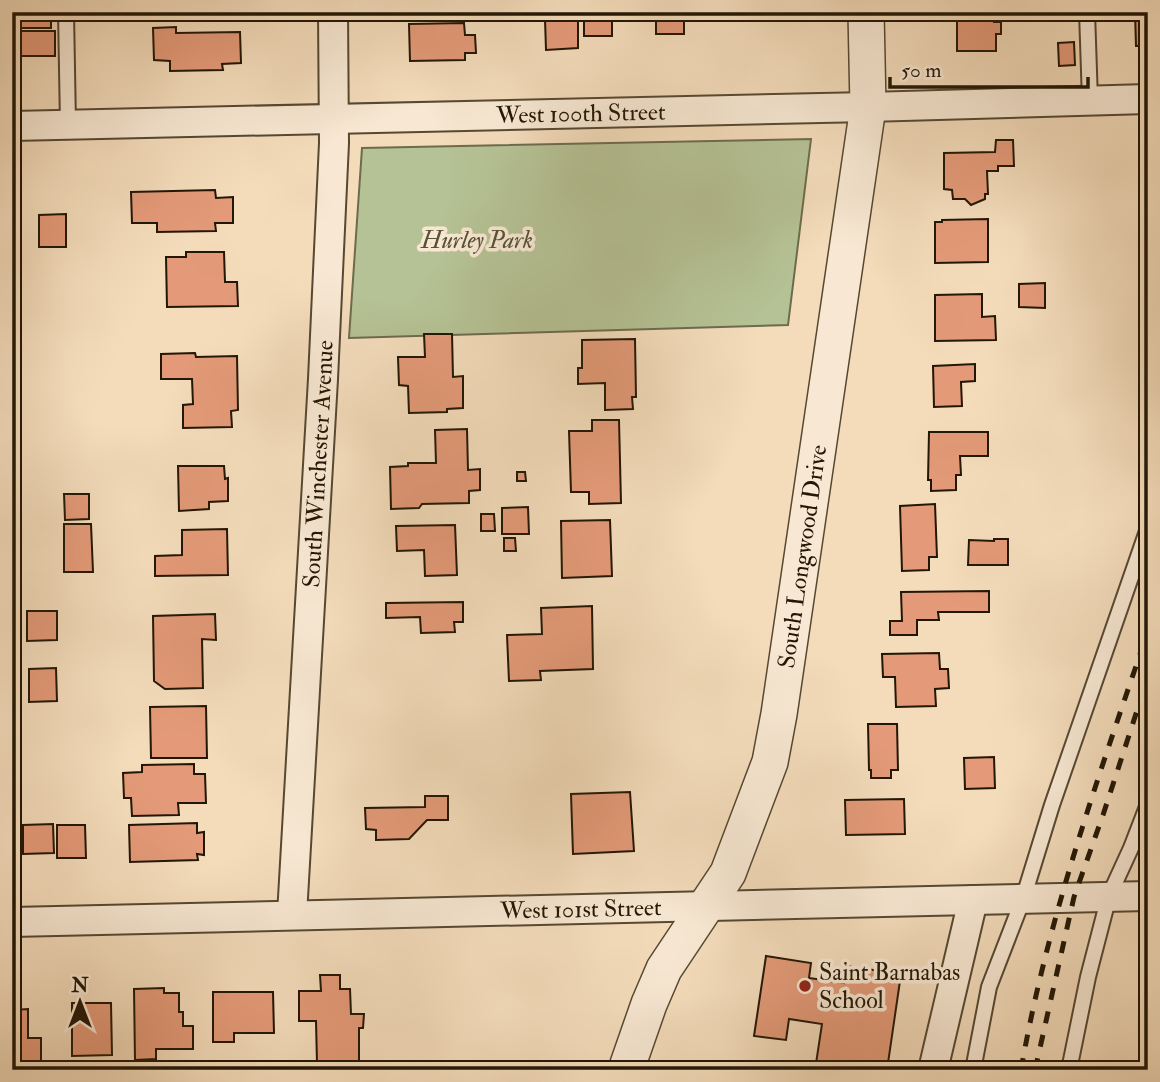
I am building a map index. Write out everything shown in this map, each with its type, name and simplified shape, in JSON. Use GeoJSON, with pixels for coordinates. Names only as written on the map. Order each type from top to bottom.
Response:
{"type":"FeatureCollection","features":[{"type":"Feature","properties":{"kind":"street","name":"South Winchester Avenue"},"geometry":{"type":"LineString","coordinates":[[292,915],[335,119],[333,12]]}},
{"type":"Feature","properties":{"kind":"street","name":"South Longwood Drive"},"geometry":{"type":"LineString","coordinates":[[626,1070],[664,969],[728,873],[770,762],[868,107],[866,12]]}},
{"type":"Feature","properties":{"kind":"street","name":"West 100th Street"},"geometry":{"type":"LineString","coordinates":[[12,126],[1148,99]]}},
{"type":"Feature","properties":{"kind":"street","name":"West 101st Street"},"geometry":{"type":"LineString","coordinates":[[12,922],[1148,896]]}},
{"type":"Feature","properties":{"kind":"street"},"geometry":{"type":"LineString","coordinates":[[933,1070],[973,900]]}},
{"type":"Feature","properties":{"kind":"lane"},"geometry":{"type":"LineString","coordinates":[[66,12],[68,125]]}},
{"type":"Feature","properties":{"kind":"lane"},"geometry":{"type":"LineString","coordinates":[[1087,12],[1090,101]]}},
{"type":"Feature","properties":{"kind":"lane"},"geometry":{"type":"LineString","coordinates":[[973,1070],[989,987],[1023,899],[1052,805],[1148,528]]}},
{"type":"Feature","properties":{"kind":"lane"},"geometry":{"type":"LineString","coordinates":[[1069,1070],[1088,977],[1109,897],[1148,804]]}},
{"type":"Feature","properties":{"kind":"green space","name":"Hurley Park"},"geometry":{"type":"Polygon","coordinates":[[[811,139],[788,325],[349,338],[362,148],[811,139]]]}},
{"type":"Feature","properties":{"kind":"building"},"geometry":{"type":"Polygon","coordinates":[[[18,12],[51,12],[51,28],[18,28],[18,12]]]}},
{"type":"Feature","properties":{"kind":"building"},"geometry":{"type":"Polygon","coordinates":[[[584,12],[612,12],[612,36],[584,36],[584,12]]]}},
{"type":"Feature","properties":{"kind":"building"},"geometry":{"type":"Polygon","coordinates":[[[651,12],[702,12],[702,18],[684,18],[684,34],[656,34],[656,20],[651,20],[651,12]]]}},
{"type":"Feature","properties":{"kind":"building"},"geometry":{"type":"Polygon","coordinates":[[[1135,12],[1148,12],[1148,46],[1136,46],[1135,12]]]}},
{"type":"Feature","properties":{"kind":"building"},"geometry":{"type":"Polygon","coordinates":[[[957,13],[994,13],[994,22],[1001,22],[1001,34],[996,34],[996,51],[957,51],[957,13]]]}},
{"type":"Feature","properties":{"kind":"building"},"geometry":{"type":"Polygon","coordinates":[[[545,19],[578,19],[578,48],[546,50],[545,19]]]}},
{"type":"Feature","properties":{"kind":"building"},"geometry":{"type":"Polygon","coordinates":[[[464,23],[465,35],[475,35],[476,53],[465,53],[465,60],[410,61],[409,24],[464,23]]]}},
{"type":"Feature","properties":{"kind":"building"},"geometry":{"type":"Polygon","coordinates":[[[176,27],[176,33],[240,32],[241,63],[222,64],[223,70],[170,71],[170,61],[154,60],[153,28],[176,27]]]}},
{"type":"Feature","properties":{"kind":"building"},"geometry":{"type":"Polygon","coordinates":[[[20,31],[55,31],[55,56],[21,56],[20,31]]]}},
{"type":"Feature","properties":{"kind":"building"},"geometry":{"type":"Polygon","coordinates":[[[1074,42],[1075,65],[1059,66],[1058,43],[1074,42]]]}},
{"type":"Feature","properties":{"kind":"building"},"geometry":{"type":"Polygon","coordinates":[[[996,140],[1013,140],[1014,166],[998,166],[998,171],[987,171],[988,194],[985,194],[985,199],[971,205],[965,199],[953,199],[952,190],[944,189],[944,153],[995,152],[996,140]]]}},
{"type":"Feature","properties":{"kind":"building"},"geometry":{"type":"Polygon","coordinates":[[[215,190],[216,198],[233,197],[233,223],[215,223],[216,231],[157,232],[157,223],[132,223],[131,192],[215,190]]]}},
{"type":"Feature","properties":{"kind":"building"},"geometry":{"type":"Polygon","coordinates":[[[66,214],[66,247],[39,247],[39,215],[66,214]]]}},
{"type":"Feature","properties":{"kind":"building"},"geometry":{"type":"Polygon","coordinates":[[[988,219],[988,262],[935,263],[935,222],[988,219]]]}},
{"type":"Feature","properties":{"kind":"building"},"geometry":{"type":"Polygon","coordinates":[[[186,252],[224,252],[225,282],[237,282],[238,306],[167,307],[166,257],[186,257],[186,252]]]}},
{"type":"Feature","properties":{"kind":"building"},"geometry":{"type":"Polygon","coordinates":[[[1045,283],[1045,308],[1019,307],[1019,284],[1045,283]]]}},
{"type":"Feature","properties":{"kind":"building"},"geometry":{"type":"Polygon","coordinates":[[[982,294],[982,317],[995,316],[996,340],[935,341],[935,295],[982,294]]]}},
{"type":"Feature","properties":{"kind":"building"},"geometry":{"type":"Polygon","coordinates":[[[424,334],[452,334],[453,377],[463,376],[463,408],[447,409],[447,412],[409,413],[408,386],[399,385],[398,357],[425,357],[424,334]]]}},
{"type":"Feature","properties":{"kind":"building"},"geometry":{"type":"Polygon","coordinates":[[[635,339],[636,397],[632,397],[633,409],[605,410],[605,383],[578,384],[578,368],[582,368],[582,340],[635,339]]]}},
{"type":"Feature","properties":{"kind":"building"},"geometry":{"type":"Polygon","coordinates":[[[195,353],[196,357],[237,356],[238,410],[231,411],[232,427],[183,428],[183,405],[193,404],[192,379],[161,379],[161,354],[195,353]]]}},
{"type":"Feature","properties":{"kind":"building"},"geometry":{"type":"Polygon","coordinates":[[[975,364],[975,381],[961,382],[962,406],[934,407],[933,366],[975,364]]]}},
{"type":"Feature","properties":{"kind":"building"},"geometry":{"type":"Polygon","coordinates":[[[592,420],[619,420],[621,503],[589,504],[589,492],[571,492],[569,431],[592,431],[592,420]]]}},
{"type":"Feature","properties":{"kind":"building"},"geometry":{"type":"Polygon","coordinates":[[[467,429],[468,470],[480,469],[480,490],[469,491],[469,503],[422,504],[419,508],[391,509],[390,467],[408,466],[408,463],[436,463],[435,430],[467,429]]]}},
{"type":"Feature","properties":{"kind":"building"},"geometry":{"type":"Polygon","coordinates":[[[929,432],[988,432],[988,456],[960,456],[961,475],[956,475],[956,490],[931,491],[931,480],[928,480],[929,432]]]}},
{"type":"Feature","properties":{"kind":"building"},"geometry":{"type":"Polygon","coordinates":[[[178,466],[224,466],[225,479],[228,478],[228,501],[209,502],[209,509],[179,511],[178,466]]]}},
{"type":"Feature","properties":{"kind":"building"},"geometry":{"type":"Polygon","coordinates":[[[517,472],[525,472],[526,481],[517,481],[517,472]]]}},
{"type":"Feature","properties":{"kind":"building"},"geometry":{"type":"Polygon","coordinates":[[[64,494],[89,494],[89,519],[65,520],[64,494]]]}},
{"type":"Feature","properties":{"kind":"building"},"geometry":{"type":"Polygon","coordinates":[[[935,504],[937,557],[929,557],[929,570],[902,571],[900,506],[935,504]]]}},
{"type":"Feature","properties":{"kind":"building"},"geometry":{"type":"Polygon","coordinates":[[[528,507],[529,534],[502,534],[502,508],[528,507]]]}},
{"type":"Feature","properties":{"kind":"building"},"geometry":{"type":"Polygon","coordinates":[[[481,514],[494,514],[495,531],[481,531],[481,514]]]}},
{"type":"Feature","properties":{"kind":"building"},"geometry":{"type":"Polygon","coordinates":[[[610,520],[612,576],[562,578],[561,521],[610,520]]]}},
{"type":"Feature","properties":{"kind":"building"},"geometry":{"type":"Polygon","coordinates":[[[64,524],[91,524],[93,572],[64,572],[64,524]]]}},
{"type":"Feature","properties":{"kind":"building"},"geometry":{"type":"Polygon","coordinates":[[[455,525],[457,575],[425,576],[424,550],[397,551],[396,526],[455,525]]]}},
{"type":"Feature","properties":{"kind":"building"},"geometry":{"type":"Polygon","coordinates":[[[227,529],[228,575],[155,576],[155,556],[182,555],[182,530],[227,529]]]}},
{"type":"Feature","properties":{"kind":"building"},"geometry":{"type":"Polygon","coordinates":[[[504,538],[515,538],[516,551],[504,551],[504,538]]]}},
{"type":"Feature","properties":{"kind":"building"},"geometry":{"type":"Polygon","coordinates":[[[1008,539],[1008,565],[968,565],[969,540],[1008,539]]]}},
{"type":"Feature","properties":{"kind":"building"},"geometry":{"type":"Polygon","coordinates":[[[989,591],[989,612],[938,612],[939,620],[917,620],[917,635],[890,635],[890,621],[902,621],[901,592],[989,591]]]}},
{"type":"Feature","properties":{"kind":"building"},"geometry":{"type":"Polygon","coordinates":[[[463,602],[463,622],[454,622],[455,632],[421,633],[420,617],[386,618],[386,603],[463,602]]]}},
{"type":"Feature","properties":{"kind":"building"},"geometry":{"type":"Polygon","coordinates":[[[592,606],[593,669],[540,671],[541,680],[509,681],[507,635],[542,634],[541,608],[592,606]]]}},
{"type":"Feature","properties":{"kind":"building"},"geometry":{"type":"Polygon","coordinates":[[[27,611],[57,611],[57,640],[27,641],[27,611]]]}},
{"type":"Feature","properties":{"kind":"building"},"geometry":{"type":"Polygon","coordinates":[[[215,614],[216,640],[202,639],[203,688],[165,689],[154,681],[153,616],[215,614]]]}},
{"type":"Feature","properties":{"kind":"building"},"geometry":{"type":"Polygon","coordinates":[[[939,653],[940,669],[948,669],[949,688],[935,689],[936,706],[896,707],[895,677],[883,677],[882,654],[939,653]]]}},
{"type":"Feature","properties":{"kind":"building"},"geometry":{"type":"Polygon","coordinates":[[[56,668],[57,701],[29,702],[29,669],[56,668]]]}},
{"type":"Feature","properties":{"kind":"building"},"geometry":{"type":"Polygon","coordinates":[[[206,706],[207,758],[151,758],[150,707],[206,706]]]}},
{"type":"Feature","properties":{"kind":"building"},"geometry":{"type":"Polygon","coordinates":[[[868,724],[897,724],[898,770],[891,770],[891,778],[871,778],[868,724]]]}},
{"type":"Feature","properties":{"kind":"building"},"geometry":{"type":"Polygon","coordinates":[[[994,757],[995,788],[965,789],[964,758],[994,757]]]}},
{"type":"Feature","properties":{"kind":"building"},"geometry":{"type":"Polygon","coordinates":[[[194,764],[194,774],[205,774],[206,803],[178,803],[179,815],[132,816],[131,798],[124,798],[123,773],[142,772],[142,765],[194,764]]]}},
{"type":"Feature","properties":{"kind":"building"},"geometry":{"type":"Polygon","coordinates":[[[630,792],[634,851],[573,854],[571,794],[630,792]]]}},
{"type":"Feature","properties":{"kind":"building"},"geometry":{"type":"Polygon","coordinates":[[[425,796],[448,796],[448,820],[427,820],[409,839],[376,840],[376,830],[366,829],[365,808],[425,807],[425,796]]]}},
{"type":"Feature","properties":{"kind":"building"},"geometry":{"type":"Polygon","coordinates":[[[904,799],[905,834],[846,835],[845,800],[904,799]]]}},
{"type":"Feature","properties":{"kind":"building"},"geometry":{"type":"Polygon","coordinates":[[[197,823],[197,833],[204,832],[204,855],[197,854],[198,860],[130,862],[129,825],[197,823]]]}},
{"type":"Feature","properties":{"kind":"building"},"geometry":{"type":"Polygon","coordinates":[[[53,824],[54,853],[23,854],[23,825],[53,824]]]}},
{"type":"Feature","properties":{"kind":"building"},"geometry":{"type":"Polygon","coordinates":[[[57,825],[85,825],[86,858],[57,858],[57,825]]]}},
{"type":"Feature","properties":{"kind":"building"},"geometry":{"type":"Polygon","coordinates":[[[766,956],[811,963],[809,978],[844,983],[846,966],[901,974],[887,1070],[815,1070],[822,1024],[789,1019],[786,1040],[754,1036],[766,956]]]}},
{"type":"Feature","properties":{"kind":"building"},"geometry":{"type":"Polygon","coordinates":[[[320,975],[340,975],[340,989],[350,989],[351,1014],[364,1014],[363,1028],[359,1028],[359,1062],[317,1063],[316,1021],[299,1021],[299,991],[321,991],[320,975]]]}},
{"type":"Feature","properties":{"kind":"building"},"geometry":{"type":"Polygon","coordinates":[[[164,988],[164,993],[179,993],[179,1012],[183,1012],[183,1026],[193,1026],[193,1049],[156,1049],[156,1059],[135,1060],[134,989],[164,988]]]}},
{"type":"Feature","properties":{"kind":"building"},"geometry":{"type":"Polygon","coordinates":[[[213,992],[273,992],[274,1033],[234,1033],[234,1042],[213,1042],[213,992]]]}},
{"type":"Feature","properties":{"kind":"building"},"geometry":{"type":"Polygon","coordinates":[[[72,1003],[111,1003],[112,1055],[72,1056],[72,1003]]]}},
{"type":"Feature","properties":{"kind":"building"},"geometry":{"type":"Polygon","coordinates":[[[12,1006],[13,1010],[28,1009],[28,1038],[41,1038],[41,1066],[12,1066],[12,1006]]]}},
{"type":"Feature","properties":{"kind":"building"},"geometry":{"type":"Polygon","coordinates":[[[108,1067],[125,1067],[125,1070],[108,1070],[108,1067]]]}},
{"type":"Feature","properties":{"kind":"railway"},"geometry":{"type":"LineString","coordinates":[[1021,1070],[1060,903],[1093,794],[1148,631]]}},
{"type":"Feature","properties":{"kind":"railway"},"geometry":{"type":"LineString","coordinates":[[1035,1070],[1074,897],[1148,677]]}},
{"type":"Feature","properties":{"kind":"place","name":"Saint Barnabas School"},"geometry":{"type":"Point","coordinates":[805,986]}}]}
